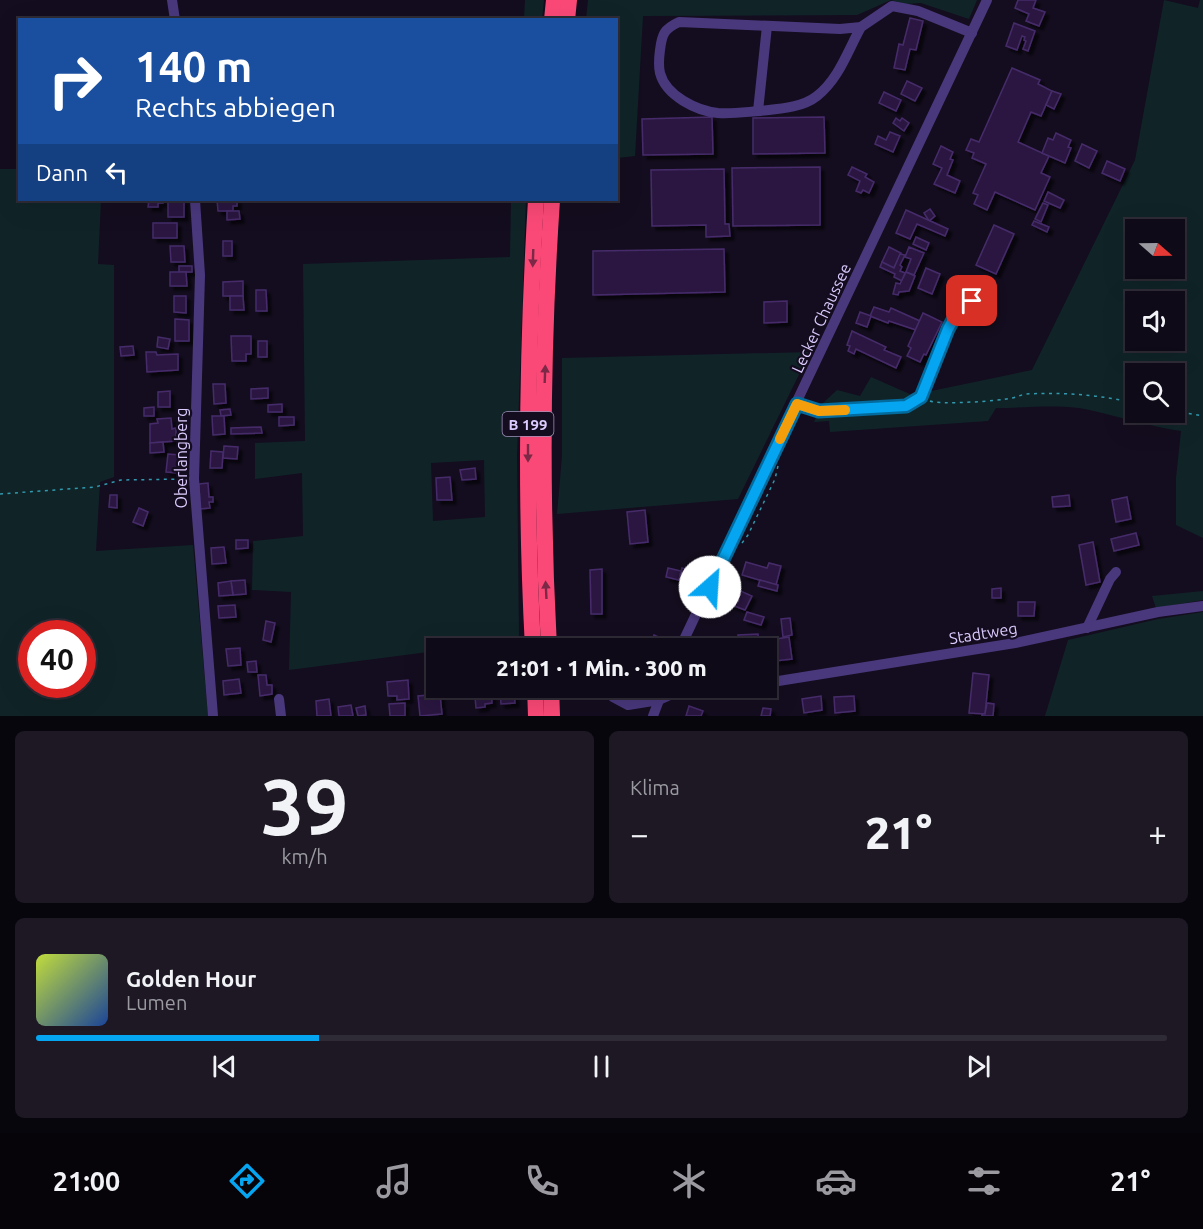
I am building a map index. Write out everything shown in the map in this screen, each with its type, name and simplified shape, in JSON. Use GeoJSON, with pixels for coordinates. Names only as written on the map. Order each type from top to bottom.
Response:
{"type":"FeatureCollection","features":[{"type":"Feature","properties":{"kind":"highway"},"geometry":{"type":"LineString","coordinates":[[552,18],[554,0]]}},
{"type":"Feature","properties":{"kind":"highway"},"geometry":{"type":"LineString","coordinates":[[567,18],[569,0]]}},
{"type":"Feature","properties":{"kind":"highway","name":"B 199"},"geometry":{"type":"LineString","coordinates":[[533,638],[529,566],[528,405],[536,201]]}},
{"type":"Feature","properties":{"kind":"highway","name":"B 199"},"geometry":{"type":"LineString","coordinates":[[549,638],[545,562],[544,403],[552,201]]}},
{"type":"Feature","properties":{"kind":"highway"},"geometry":{"type":"LineString","coordinates":[[535,698],[536,716]]}},
{"type":"Feature","properties":{"kind":"highway"},"geometry":{"type":"LineString","coordinates":[[551,698],[552,716]]}},
{"type":"Feature","properties":{"kind":"street"},"geometry":{"type":"LineString","coordinates":[[172,0],[175,18]]}},
{"type":"Feature","properties":{"kind":"street","name":"Lecker Chaussee"},"geometry":{"type":"LineString","coordinates":[[685,638],[987,0]]}},
{"type":"Feature","properties":{"kind":"street"},"geometry":{"type":"LineString","coordinates":[[861,27],[838,73],[817,97],[798,106],[717,113],[696,108],[681,99],[668,87],[660,75],[662,36],[670,26],[679,22],[840,29],[861,27],[892,6],[918,11],[972,33]]}},
{"type":"Feature","properties":{"kind":"street"},"geometry":{"type":"LineString","coordinates":[[758,111],[767,26]]}},
{"type":"Feature","properties":{"kind":"street","name":"Oberlangberg"},"geometry":{"type":"LineString","coordinates":[[195,201],[200,275],[194,479],[213,716]]}},
{"type":"Feature","properties":{"kind":"street"},"geometry":{"type":"LineString","coordinates":[[797,404],[819,411],[906,406],[921,397],[948,329],[957,313],[972,301]]}},
{"type":"Feature","properties":{"kind":"street"},"geometry":{"type":"LineString","coordinates":[[1087,628],[1110,579],[1116,572]]}},
{"type":"Feature","properties":{"kind":"street","name":"Stadtweg"},"geometry":{"type":"LineString","coordinates":[[777,681],[1015,643],[1158,612],[1203,606]]}},
{"type":"Feature","properties":{"kind":"street"},"geometry":{"type":"LineString","coordinates":[[615,698],[628,705],[663,698]]}},
{"type":"Feature","properties":{"kind":"street"},"geometry":{"type":"LineString","coordinates":[[279,699],[281,716]]}},
{"type":"Feature","properties":{"kind":"street"},"geometry":{"type":"LineString","coordinates":[[653,716],[659,700]]}},
{"type":"Feature","properties":{"kind":"path"},"geometry":{"type":"LineString","coordinates":[[921,397],[934,402],[948,402],[1011,398],[1029,394],[1077,394],[1125,401]]}},
{"type":"Feature","properties":{"kind":"path"},"geometry":{"type":"LineString","coordinates":[[1185,413],[1203,416]]}},
{"type":"Feature","properties":{"kind":"path"},"geometry":{"type":"LineString","coordinates":[[0,494],[95,487],[121,480],[194,479]]}},
{"type":"Feature","properties":{"kind":"green space"},"geometry":{"type":"Polygon","coordinates":[[[525,0],[544,0],[542,18],[524,18],[525,0]]]}},
{"type":"Feature","properties":{"kind":"green space"},"geometry":{"type":"Polygon","coordinates":[[[588,0],[891,0],[857,15],[643,16],[635,156],[618,158],[618,18],[586,18],[588,0]]]}},
{"type":"Feature","properties":{"kind":"green space"},"geometry":{"type":"Polygon","coordinates":[[[891,0],[977,0],[969,19],[921,3],[905,4],[891,0]]]}},
{"type":"Feature","properties":{"kind":"green space"},"geometry":{"type":"Polygon","coordinates":[[[1164,0],[1198,8],[1200,0],[1203,0],[1203,538],[1176,525],[1176,478],[1181,431],[1143,423],[1185,423],[1185,363],[1125,363],[1125,419],[1085,409],[1041,407],[996,408],[988,421],[830,432],[829,421],[814,422],[822,404],[837,390],[860,396],[871,377],[912,395],[1032,370],[1135,160],[1164,0]]]}},
{"type":"Feature","properties":{"kind":"green space"},"geometry":{"type":"Polygon","coordinates":[[[0,169],[18,169],[18,201],[101,201],[98,264],[114,265],[114,477],[100,482],[96,551],[193,545],[208,716],[0,716],[0,169]]]}},
{"type":"Feature","properties":{"kind":"green space"},"geometry":{"type":"Polygon","coordinates":[[[511,201],[526,201],[517,455],[519,638],[426,638],[426,652],[289,670],[291,592],[252,590],[253,541],[303,536],[302,473],[255,479],[255,443],[305,441],[303,264],[510,257],[511,201]],[[484,460],[431,463],[433,521],[485,517],[484,460]]]}},
{"type":"Feature","properties":{"kind":"green space"},"geometry":{"type":"Polygon","coordinates":[[[810,352],[738,499],[557,514],[562,456],[562,358],[810,352]]]}},
{"type":"Feature","properties":{"kind":"green space"},"geometry":{"type":"Polygon","coordinates":[[[1203,591],[1203,600],[1156,608],[1152,596],[1203,591]]]}},
{"type":"Feature","properties":{"kind":"green space"},"geometry":{"type":"Polygon","coordinates":[[[1203,612],[1203,716],[1045,716],[1068,640],[1158,619],[1203,612]]]}},
{"type":"Feature","properties":{"kind":"building"},"geometry":{"type":"Polygon","coordinates":[[[1018,0],[1036,0],[1033,8],[1045,12],[1039,26],[1026,21],[1029,14],[1015,8],[1018,0]]]}},
{"type":"Feature","properties":{"kind":"building"},"geometry":{"type":"Polygon","coordinates":[[[910,18],[923,21],[916,50],[910,49],[905,70],[894,68],[899,44],[903,45],[910,18]]]}},
{"type":"Feature","properties":{"kind":"building"},"geometry":{"type":"Polygon","coordinates":[[[1014,23],[1035,31],[1028,51],[1023,49],[1026,41],[1022,36],[1017,50],[1006,46],[1014,23]]]}},
{"type":"Feature","properties":{"kind":"building"},"geometry":{"type":"Polygon","coordinates":[[[1012,68],[1040,80],[1038,84],[1052,91],[1041,116],[1031,112],[1018,142],[1049,156],[1041,173],[1050,177],[1035,210],[995,192],[987,210],[974,204],[978,195],[973,193],[986,164],[972,158],[974,153],[966,150],[971,139],[979,142],[1012,68]]]}},
{"type":"Feature","properties":{"kind":"building"},"geometry":{"type":"Polygon","coordinates":[[[907,81],[922,88],[915,101],[901,94],[907,81]]]}},
{"type":"Feature","properties":{"kind":"building"},"geometry":{"type":"Polygon","coordinates":[[[1052,91],[1061,94],[1054,109],[1046,105],[1052,91]]]}},
{"type":"Feature","properties":{"kind":"building"},"geometry":{"type":"Polygon","coordinates":[[[884,92],[901,100],[896,111],[879,103],[884,92]]]}},
{"type":"Feature","properties":{"kind":"building"},"geometry":{"type":"Polygon","coordinates":[[[712,117],[713,154],[643,155],[642,119],[712,117]]]}},
{"type":"Feature","properties":{"kind":"building"},"geometry":{"type":"Polygon","coordinates":[[[824,117],[825,153],[753,154],[753,118],[824,117]]]}},
{"type":"Feature","properties":{"kind":"building"},"geometry":{"type":"Polygon","coordinates":[[[896,118],[900,121],[902,118],[909,123],[904,131],[893,123],[896,118]]]}},
{"type":"Feature","properties":{"kind":"building"},"geometry":{"type":"Polygon","coordinates":[[[890,132],[900,136],[893,152],[875,144],[878,136],[886,140],[890,132]]]}},
{"type":"Feature","properties":{"kind":"building"},"geometry":{"type":"Polygon","coordinates":[[[1056,133],[1071,140],[1068,147],[1071,148],[1065,163],[1042,153],[1048,138],[1053,140],[1056,133]]]}},
{"type":"Feature","properties":{"kind":"building"},"geometry":{"type":"Polygon","coordinates":[[[1082,144],[1097,151],[1089,168],[1075,161],[1082,144]]]}},
{"type":"Feature","properties":{"kind":"building"},"geometry":{"type":"Polygon","coordinates":[[[941,146],[953,152],[950,159],[953,160],[947,175],[960,181],[955,193],[934,184],[942,168],[933,164],[941,146]]]}},
{"type":"Feature","properties":{"kind":"building"},"geometry":{"type":"Polygon","coordinates":[[[1107,161],[1125,169],[1120,181],[1102,173],[1107,161]]]}},
{"type":"Feature","properties":{"kind":"building"},"geometry":{"type":"Polygon","coordinates":[[[820,167],[820,225],[733,226],[732,168],[820,167]]]}},
{"type":"Feature","properties":{"kind":"building"},"geometry":{"type":"Polygon","coordinates":[[[852,167],[867,174],[865,177],[874,182],[869,193],[863,190],[861,193],[856,191],[860,181],[848,175],[852,167]]]}},
{"type":"Feature","properties":{"kind":"building"},"geometry":{"type":"Polygon","coordinates":[[[724,169],[725,224],[729,224],[730,236],[706,237],[706,225],[652,226],[651,170],[724,169]]]}},
{"type":"Feature","properties":{"kind":"building"},"geometry":{"type":"Polygon","coordinates":[[[1048,192],[1064,200],[1060,208],[1044,201],[1048,192]]]}},
{"type":"Feature","properties":{"kind":"building"},"geometry":{"type":"Polygon","coordinates":[[[149,201],[163,201],[163,203],[158,203],[158,207],[148,207],[149,201]]]}},
{"type":"Feature","properties":{"kind":"building"},"geometry":{"type":"Polygon","coordinates":[[[168,201],[184,201],[184,217],[168,217],[168,201]]]}},
{"type":"Feature","properties":{"kind":"building"},"geometry":{"type":"Polygon","coordinates":[[[217,201],[237,201],[237,206],[233,206],[233,211],[218,211],[217,201]]]}},
{"type":"Feature","properties":{"kind":"building"},"geometry":{"type":"Polygon","coordinates":[[[1043,203],[1048,205],[1041,222],[1035,219],[1043,203]]]}},
{"type":"Feature","properties":{"kind":"building"},"geometry":{"type":"Polygon","coordinates":[[[930,209],[935,216],[929,221],[924,213],[930,209]]]}},
{"type":"Feature","properties":{"kind":"building"},"geometry":{"type":"Polygon","coordinates":[[[906,210],[948,229],[945,236],[917,224],[910,239],[896,233],[906,210]]]}},
{"type":"Feature","properties":{"kind":"building"},"geometry":{"type":"Polygon","coordinates":[[[227,211],[239,211],[240,219],[227,220],[227,211]]]}},
{"type":"Feature","properties":{"kind":"building"},"geometry":{"type":"Polygon","coordinates":[[[1034,221],[1049,227],[1047,232],[1032,225],[1034,221]]]}},
{"type":"Feature","properties":{"kind":"building"},"geometry":{"type":"Polygon","coordinates":[[[153,223],[177,223],[177,238],[153,238],[153,223]]]}},
{"type":"Feature","properties":{"kind":"building"},"geometry":{"type":"Polygon","coordinates":[[[994,225],[1014,234],[996,274],[976,265],[994,225]]]}},
{"type":"Feature","properties":{"kind":"building"},"geometry":{"type":"Polygon","coordinates":[[[916,237],[929,243],[926,250],[913,244],[916,237]]]}},
{"type":"Feature","properties":{"kind":"building"},"geometry":{"type":"Polygon","coordinates":[[[223,241],[232,241],[232,256],[223,256],[223,241]]]}},
{"type":"Feature","properties":{"kind":"building"},"geometry":{"type":"Polygon","coordinates":[[[170,246],[184,246],[185,262],[171,262],[170,246]]]}},
{"type":"Feature","properties":{"kind":"building"},"geometry":{"type":"Polygon","coordinates":[[[889,247],[901,253],[894,268],[882,262],[889,247]]]}},
{"type":"Feature","properties":{"kind":"building"},"geometry":{"type":"Polygon","coordinates":[[[909,247],[924,253],[914,275],[906,272],[911,259],[905,257],[909,247]]]}},
{"type":"Feature","properties":{"kind":"building"},"geometry":{"type":"Polygon","coordinates":[[[724,249],[725,292],[593,295],[593,251],[724,249]]]}},
{"type":"Feature","properties":{"kind":"building"},"geometry":{"type":"Polygon","coordinates":[[[900,254],[905,255],[900,265],[902,267],[900,271],[905,273],[902,281],[894,277],[895,274],[880,267],[882,262],[894,268],[900,254]]]}},
{"type":"Feature","properties":{"kind":"building"},"geometry":{"type":"Polygon","coordinates":[[[179,266],[192,266],[192,272],[179,272],[179,266]]]}},
{"type":"Feature","properties":{"kind":"building"},"geometry":{"type":"Polygon","coordinates":[[[926,268],[940,274],[932,294],[918,288],[926,268]]]}},
{"type":"Feature","properties":{"kind":"building"},"geometry":{"type":"Polygon","coordinates":[[[170,272],[186,272],[187,286],[170,286],[170,272]]]}},
{"type":"Feature","properties":{"kind":"building"},"geometry":{"type":"Polygon","coordinates":[[[906,272],[915,276],[909,291],[899,292],[898,295],[893,294],[896,283],[900,284],[906,272]]]}},
{"type":"Feature","properties":{"kind":"building"},"geometry":{"type":"Polygon","coordinates":[[[243,281],[243,296],[223,296],[223,282],[243,281]]]}},
{"type":"Feature","properties":{"kind":"building"},"geometry":{"type":"Polygon","coordinates":[[[256,290],[266,290],[267,311],[256,311],[256,290]]]}},
{"type":"Feature","properties":{"kind":"building"},"geometry":{"type":"Polygon","coordinates":[[[174,296],[186,296],[186,313],[174,312],[174,296]]]}},
{"type":"Feature","properties":{"kind":"building"},"geometry":{"type":"Polygon","coordinates":[[[230,296],[243,296],[244,310],[230,310],[230,296]]]}},
{"type":"Feature","properties":{"kind":"building"},"geometry":{"type":"Polygon","coordinates":[[[787,301],[787,322],[764,323],[764,302],[787,301]]]}},
{"type":"Feature","properties":{"kind":"building"},"geometry":{"type":"Polygon","coordinates":[[[874,307],[889,312],[891,308],[920,321],[916,330],[889,321],[888,323],[870,316],[874,307]]]}},
{"type":"Feature","properties":{"kind":"building"},"geometry":{"type":"Polygon","coordinates":[[[860,312],[871,316],[867,327],[856,323],[860,312]]]}},
{"type":"Feature","properties":{"kind":"building"},"geometry":{"type":"Polygon","coordinates":[[[923,313],[942,322],[926,355],[924,354],[920,362],[907,356],[911,348],[908,346],[923,313]]]}},
{"type":"Feature","properties":{"kind":"building"},"geometry":{"type":"Polygon","coordinates":[[[175,319],[189,320],[189,341],[175,341],[175,319]]]}},
{"type":"Feature","properties":{"kind":"building"},"geometry":{"type":"Polygon","coordinates":[[[852,331],[886,347],[884,350],[901,357],[896,368],[856,349],[854,354],[848,351],[850,346],[847,345],[852,331]]]}},
{"type":"Feature","properties":{"kind":"building"},"geometry":{"type":"Polygon","coordinates":[[[231,336],[251,336],[251,354],[246,354],[246,361],[232,361],[231,336]]]}},
{"type":"Feature","properties":{"kind":"building"},"geometry":{"type":"Polygon","coordinates":[[[158,337],[170,339],[168,349],[157,347],[158,337]]]}},
{"type":"Feature","properties":{"kind":"building"},"geometry":{"type":"Polygon","coordinates":[[[258,341],[267,341],[267,357],[258,357],[258,341]]]}},
{"type":"Feature","properties":{"kind":"building"},"geometry":{"type":"Polygon","coordinates":[[[133,346],[134,355],[121,356],[120,347],[133,346]]]}},
{"type":"Feature","properties":{"kind":"building"},"geometry":{"type":"Polygon","coordinates":[[[146,352],[156,352],[157,355],[178,354],[178,370],[147,372],[146,352]]]}},
{"type":"Feature","properties":{"kind":"building"},"geometry":{"type":"Polygon","coordinates":[[[213,384],[225,384],[226,403],[214,404],[213,384]]]}},
{"type":"Feature","properties":{"kind":"building"},"geometry":{"type":"Polygon","coordinates":[[[268,388],[268,398],[251,399],[251,389],[268,388]]]}},
{"type":"Feature","properties":{"kind":"building"},"geometry":{"type":"Polygon","coordinates":[[[170,391],[170,407],[158,407],[158,392],[170,391]]]}},
{"type":"Feature","properties":{"kind":"building"},"geometry":{"type":"Polygon","coordinates":[[[282,404],[282,412],[268,412],[268,405],[282,404]]]}},
{"type":"Feature","properties":{"kind":"building"},"geometry":{"type":"Polygon","coordinates":[[[154,407],[154,416],[144,416],[144,408],[154,407]]]}},
{"type":"Feature","properties":{"kind":"building"},"geometry":{"type":"Polygon","coordinates":[[[230,409],[231,415],[221,416],[220,410],[230,409]]]}},
{"type":"Feature","properties":{"kind":"building"},"geometry":{"type":"Polygon","coordinates":[[[212,416],[224,416],[225,434],[213,435],[212,416]]]}},
{"type":"Feature","properties":{"kind":"building"},"geometry":{"type":"Polygon","coordinates":[[[279,417],[294,417],[294,425],[279,426],[279,417]]]}},
{"type":"Feature","properties":{"kind":"building"},"geometry":{"type":"Polygon","coordinates":[[[171,418],[172,429],[176,428],[176,441],[150,443],[150,424],[158,423],[157,419],[171,418]]]}},
{"type":"Feature","properties":{"kind":"building"},"geometry":{"type":"Polygon","coordinates":[[[261,427],[262,433],[231,434],[231,428],[261,427]]]}},
{"type":"Feature","properties":{"kind":"building"},"geometry":{"type":"Polygon","coordinates":[[[163,442],[164,452],[150,453],[150,443],[163,442]]]}},
{"type":"Feature","properties":{"kind":"building"},"geometry":{"type":"Polygon","coordinates":[[[224,446],[238,447],[237,459],[223,458],[224,446]]]}},
{"type":"Feature","properties":{"kind":"building"},"geometry":{"type":"Polygon","coordinates":[[[211,451],[223,452],[222,468],[210,468],[211,451]]]}},
{"type":"Feature","properties":{"kind":"building"},"geometry":{"type":"Polygon","coordinates":[[[168,454],[179,455],[178,473],[166,472],[168,454]]]}},
{"type":"Feature","properties":{"kind":"building"},"geometry":{"type":"Polygon","coordinates":[[[475,468],[476,479],[462,480],[460,470],[475,468]]]}},
{"type":"Feature","properties":{"kind":"building"},"geometry":{"type":"Polygon","coordinates":[[[450,477],[452,500],[437,500],[436,478],[450,477]]]}},
{"type":"Feature","properties":{"kind":"building"},"geometry":{"type":"Polygon","coordinates":[[[208,483],[209,497],[213,497],[213,502],[209,502],[210,508],[200,509],[199,484],[208,483]]]}},
{"type":"Feature","properties":{"kind":"building"},"geometry":{"type":"Polygon","coordinates":[[[110,495],[117,495],[117,508],[109,507],[110,495]]]}},
{"type":"Feature","properties":{"kind":"building"},"geometry":{"type":"Polygon","coordinates":[[[1069,495],[1070,506],[1053,507],[1052,497],[1069,495]]]}},
{"type":"Feature","properties":{"kind":"building"},"geometry":{"type":"Polygon","coordinates":[[[1127,497],[1131,519],[1116,522],[1112,500],[1127,497]]]}},
{"type":"Feature","properties":{"kind":"building"},"geometry":{"type":"Polygon","coordinates":[[[139,508],[148,512],[143,526],[133,522],[139,508]]]}},
{"type":"Feature","properties":{"kind":"building"},"geometry":{"type":"Polygon","coordinates":[[[645,510],[648,542],[630,544],[627,512],[645,510]]]}},
{"type":"Feature","properties":{"kind":"building"},"geometry":{"type":"Polygon","coordinates":[[[1136,533],[1139,545],[1114,551],[1111,539],[1136,533]]]}},
{"type":"Feature","properties":{"kind":"building"},"geometry":{"type":"Polygon","coordinates":[[[236,540],[248,540],[248,548],[236,549],[236,540]]]}},
{"type":"Feature","properties":{"kind":"building"},"geometry":{"type":"Polygon","coordinates":[[[1093,542],[1100,582],[1086,585],[1079,545],[1093,542]]]}},
{"type":"Feature","properties":{"kind":"building"},"geometry":{"type":"Polygon","coordinates":[[[224,547],[226,563],[212,564],[211,548],[224,547]]]}},
{"type":"Feature","properties":{"kind":"building"},"geometry":{"type":"Polygon","coordinates":[[[746,562],[767,568],[769,563],[781,566],[776,585],[742,575],[746,562]]]}},
{"type":"Feature","properties":{"kind":"building"},"geometry":{"type":"Polygon","coordinates":[[[668,568],[681,571],[679,580],[666,577],[668,568]]]}},
{"type":"Feature","properties":{"kind":"building"},"geometry":{"type":"Polygon","coordinates":[[[682,568],[695,571],[692,583],[679,580],[682,568]]]}},
{"type":"Feature","properties":{"kind":"building"},"geometry":{"type":"Polygon","coordinates":[[[602,569],[602,614],[591,614],[590,570],[602,569]]]}},
{"type":"Feature","properties":{"kind":"building"},"geometry":{"type":"Polygon","coordinates":[[[245,580],[246,594],[233,595],[231,581],[245,580]]]}},
{"type":"Feature","properties":{"kind":"building"},"geometry":{"type":"Polygon","coordinates":[[[760,580],[778,585],[777,591],[758,586],[760,580]]]}},
{"type":"Feature","properties":{"kind":"building"},"geometry":{"type":"Polygon","coordinates":[[[231,581],[233,595],[219,596],[218,583],[231,581]]]}},
{"type":"Feature","properties":{"kind":"building"},"geometry":{"type":"Polygon","coordinates":[[[1001,588],[1001,598],[992,598],[992,589],[1001,588]]]}},
{"type":"Feature","properties":{"kind":"building"},"geometry":{"type":"Polygon","coordinates":[[[736,589],[752,596],[745,610],[729,604],[736,589]]]}},
{"type":"Feature","properties":{"kind":"building"},"geometry":{"type":"Polygon","coordinates":[[[1018,602],[1035,602],[1034,616],[1018,616],[1018,602]]]}},
{"type":"Feature","properties":{"kind":"building"},"geometry":{"type":"Polygon","coordinates":[[[235,605],[236,617],[219,618],[218,606],[235,605]]]}},
{"type":"Feature","properties":{"kind":"building"},"geometry":{"type":"Polygon","coordinates":[[[747,612],[764,617],[761,625],[744,620],[747,612]]]}},
{"type":"Feature","properties":{"kind":"building"},"geometry":{"type":"Polygon","coordinates":[[[790,618],[792,635],[783,637],[781,619],[790,618]]]}},
{"type":"Feature","properties":{"kind":"building"},"geometry":{"type":"Polygon","coordinates":[[[266,621],[275,623],[271,642],[263,640],[266,621]]]}},
{"type":"Feature","properties":{"kind":"building"},"geometry":{"type":"Polygon","coordinates":[[[758,634],[758,638],[738,638],[738,635],[758,634]]]}},
{"type":"Feature","properties":{"kind":"building"},"geometry":{"type":"Polygon","coordinates":[[[789,637],[792,659],[777,661],[777,639],[789,637]]]}},
{"type":"Feature","properties":{"kind":"building"},"geometry":{"type":"Polygon","coordinates":[[[240,648],[241,665],[228,666],[226,649],[240,648]]]}},
{"type":"Feature","properties":{"kind":"building"},"geometry":{"type":"Polygon","coordinates":[[[256,661],[257,672],[248,672],[247,662],[256,661]]]}},
{"type":"Feature","properties":{"kind":"building"},"geometry":{"type":"Polygon","coordinates":[[[973,673],[989,675],[985,714],[969,713],[973,673]]]}},
{"type":"Feature","properties":{"kind":"building"},"geometry":{"type":"Polygon","coordinates":[[[258,675],[266,675],[267,685],[272,685],[272,694],[260,696],[258,675]]]}},
{"type":"Feature","properties":{"kind":"building"},"geometry":{"type":"Polygon","coordinates":[[[239,679],[241,693],[224,695],[223,681],[239,679]]]}},
{"type":"Feature","properties":{"kind":"building"},"geometry":{"type":"Polygon","coordinates":[[[408,680],[409,699],[397,700],[397,696],[388,696],[387,682],[408,680]]]}},
{"type":"Feature","properties":{"kind":"building"},"geometry":{"type":"Polygon","coordinates":[[[418,696],[440,698],[442,714],[420,716],[418,696]]]}},
{"type":"Feature","properties":{"kind":"building"},"geometry":{"type":"Polygon","coordinates":[[[821,696],[822,710],[804,713],[802,699],[821,696]]]}},
{"type":"Feature","properties":{"kind":"building"},"geometry":{"type":"Polygon","coordinates":[[[854,696],[855,711],[835,713],[834,697],[854,696]]]}},
{"type":"Feature","properties":{"kind":"building"},"geometry":{"type":"Polygon","coordinates":[[[475,698],[492,698],[492,703],[476,708],[475,698]]]}},
{"type":"Feature","properties":{"kind":"building"},"geometry":{"type":"Polygon","coordinates":[[[500,698],[515,698],[515,703],[501,704],[500,698]]]}},
{"type":"Feature","properties":{"kind":"building"},"geometry":{"type":"Polygon","coordinates":[[[329,699],[331,716],[317,716],[316,701],[329,699]]]}},
{"type":"Feature","properties":{"kind":"building"},"geometry":{"type":"Polygon","coordinates":[[[405,703],[405,716],[390,716],[389,704],[405,703]]]}},
{"type":"Feature","properties":{"kind":"building"},"geometry":{"type":"Polygon","coordinates":[[[987,703],[994,704],[993,716],[982,716],[985,714],[987,703]]]}},
{"type":"Feature","properties":{"kind":"building"},"geometry":{"type":"Polygon","coordinates":[[[351,705],[353,716],[339,716],[338,707],[351,705]]]}},
{"type":"Feature","properties":{"kind":"building"},"geometry":{"type":"Polygon","coordinates":[[[365,706],[366,715],[358,716],[356,708],[365,706]]]}},
{"type":"Feature","properties":{"kind":"building"},"geometry":{"type":"Polygon","coordinates":[[[689,706],[703,711],[701,716],[686,716],[689,706]]]}},
{"type":"Feature","properties":{"kind":"building"},"geometry":{"type":"Polygon","coordinates":[[[763,708],[771,709],[770,716],[761,716],[763,708]]]}},
{"type":"Feature","properties":{"kind":"slow traffic"},"geometry":{"type":"LineString","coordinates":[[780,439],[797,404],[819,411],[845,410]]}},
{"type":"Feature","properties":{"kind":"route"},"geometry":{"type":"LineString","coordinates":[[710,587],[797,404],[819,411],[906,406],[913,403],[921,397],[948,329],[957,313],[972,301]]}}]}
